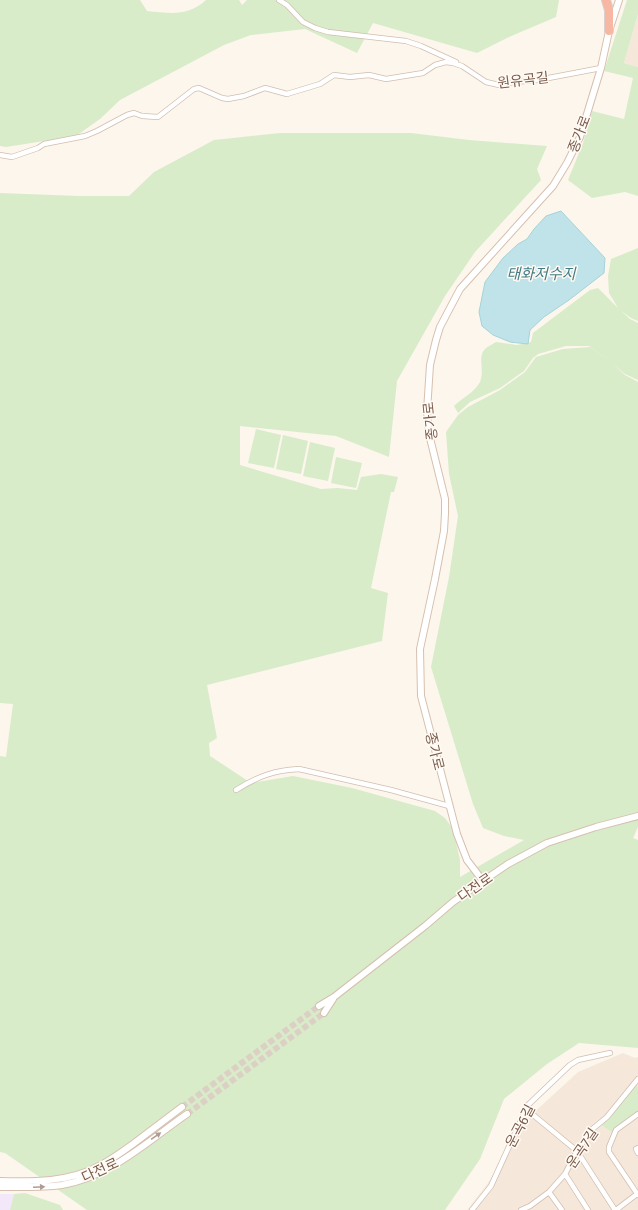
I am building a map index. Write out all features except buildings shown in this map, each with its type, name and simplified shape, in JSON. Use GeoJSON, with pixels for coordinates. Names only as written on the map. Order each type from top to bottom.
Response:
{"type":"FeatureCollection","features":[{"type":"Feature","properties":{"kind":"highway"},"geometry":{"type":"LineString","coordinates":[[606,0],[609,31]]}},
{"type":"Feature","properties":{"kind":"main road","name":"종가로"},"geometry":{"type":"LineString","coordinates":[[483,881],[467,860],[457,834],[421,696],[421,643],[435,578],[446,513],[445,499],[428,426],[428,381],[431,358],[440,327],[460,289],[553,186],[567,163],[580,136],[601,68],[609,31],[619,0]]}},
{"type":"Feature","properties":{"kind":"main road","name":"다전로"},"geometry":{"type":"LineString","coordinates":[[319,1006],[334,997],[425,926],[453,902],[508,864],[547,843],[596,827],[638,816]]}},
{"type":"Feature","properties":{"kind":"main road","name":"다전로"},"geometry":{"type":"LineString","coordinates":[[324,1013],[334,997]]}},
{"type":"Feature","properties":{"kind":"main road","name":"다전로"},"geometry":{"type":"LineString","coordinates":[[0,1181],[40,1180],[82,1174],[100,1166],[119,1154],[182,1107]]}},
{"type":"Feature","properties":{"kind":"main road","name":"다전로"},"geometry":{"type":"LineString","coordinates":[[0,1187],[40,1187],[63,1184],[102,1172],[122,1160],[187,1114]]}},
{"type":"Feature","properties":{"kind":"street"},"geometry":{"type":"LineString","coordinates":[[279,0],[287,5],[303,22],[315,28],[328,32],[406,41],[432,50],[454,60],[462,66]]}},
{"type":"Feature","properties":{"kind":"street","name":"원유곡길"},"geometry":{"type":"LineString","coordinates":[[0,155],[12,157],[38,148],[44,144],[85,136],[127,114],[134,113],[142,116],[158,117],[194,89],[199,88],[228,99],[244,96],[265,88],[287,94],[320,84],[334,75],[357,77],[369,75],[386,79],[424,73],[435,65],[446,62],[462,66],[486,82],[499,85],[538,80],[601,68]]}},
{"type":"Feature","properties":{"kind":"street"},"geometry":{"type":"LineString","coordinates":[[236,790],[262,775],[300,769],[391,790],[449,806]]}},
{"type":"Feature","properties":{"kind":"street","name":"운곡6길"},"geometry":{"type":"LineString","coordinates":[[472,1210],[491,1186],[528,1105],[574,1062],[610,1053]]}},
{"type":"Feature","properties":{"kind":"street","name":"운곡7길"},"geometry":{"type":"LineString","coordinates":[[521,1210],[531,1208],[549,1192],[565,1174],[590,1131],[607,1117],[638,1079]]}},
{"type":"Feature","properties":{"kind":"street"},"geometry":{"type":"LineString","coordinates":[[526,1108],[577,1151],[615,1210],[638,1195],[609,1152],[609,1147],[616,1130],[638,1114]]}},
{"type":"Feature","properties":{"kind":"street"},"geometry":{"type":"LineString","coordinates":[[638,1148],[636,1149],[638,1153]]}},
{"type":"Feature","properties":{"kind":"street"},"geometry":{"type":"LineString","coordinates":[[565,1174],[588,1210]]}},
{"type":"Feature","properties":{"kind":"street"},"geometry":{"type":"LineString","coordinates":[[549,1192],[562,1210]]}},
{"type":"Feature","properties":{"kind":"shaded area"},"geometry":{"type":"Polygon","coordinates":[[[638,14],[638,67],[624,63],[638,14]]]}},
{"type":"Feature","properties":{"kind":"shaded area"},"geometry":{"type":"Polygon","coordinates":[[[623,1053],[635,1058],[638,1057],[638,1210],[467,1210],[488,1183],[529,1117],[578,1072],[623,1053]]]}},
{"type":"Feature","properties":{"kind":"shaded area"},"geometry":{"type":"Polygon","coordinates":[[[0,1194],[14,1194],[10,1210],[0,1210],[0,1194]]]}},
{"type":"Feature","properties":{"kind":"green space"},"geometry":{"type":"Polygon","coordinates":[[[0,0],[140,0],[147,11],[178,13],[192,9],[206,0],[239,0],[242,5],[247,0],[559,0],[556,17],[509,37],[477,53],[373,23],[357,53],[305,29],[251,35],[224,45],[120,100],[100,119],[76,136],[6,147],[0,146],[0,0]]]}},
{"type":"Feature","properties":{"kind":"green space"},"geometry":{"type":"Polygon","coordinates":[[[627,0],[638,0],[638,14],[624,63],[638,67],[638,196],[625,192],[592,198],[568,180],[583,143],[592,111],[624,119],[633,78],[604,71],[627,0]]]}},
{"type":"Feature","properties":{"kind":"green space"},"geometry":{"type":"Polygon","coordinates":[[[280,133],[411,133],[469,140],[547,146],[537,169],[541,180],[475,252],[445,296],[397,381],[389,457],[336,436],[240,426],[240,465],[321,489],[338,488],[357,490],[361,477],[381,474],[398,477],[394,492],[391,492],[371,588],[388,593],[382,641],[207,685],[217,738],[209,743],[210,756],[251,783],[293,776],[352,788],[435,811],[445,818],[453,829],[460,860],[460,877],[524,840],[504,836],[483,828],[473,804],[431,667],[449,577],[458,516],[449,474],[446,432],[458,415],[468,407],[500,390],[525,372],[536,357],[563,349],[590,347],[613,363],[589,346],[566,346],[538,354],[533,358],[524,371],[500,388],[470,402],[458,413],[454,406],[478,386],[482,373],[481,360],[483,352],[489,346],[496,342],[517,345],[531,342],[533,333],[590,290],[598,288],[618,308],[609,293],[608,276],[611,259],[638,248],[638,321],[621,311],[630,319],[638,323],[638,380],[625,374],[613,364],[625,375],[638,382],[638,827],[633,838],[638,840],[638,1048],[579,1043],[547,1064],[504,1099],[480,1159],[445,1210],[87,1210],[5,1153],[0,1152],[0,756],[6,757],[13,704],[0,703],[0,193],[129,196],[154,172],[214,140],[280,133]]]}},
{"type":"Feature","properties":{"kind":"green space"},"geometry":{"type":"Polygon","coordinates":[[[256,429],[281,435],[274,468],[248,463],[256,429]]]}},
{"type":"Feature","properties":{"kind":"green space"},"geometry":{"type":"Polygon","coordinates":[[[283,435],[308,441],[301,474],[276,469],[283,435]]]}},
{"type":"Feature","properties":{"kind":"green space"},"geometry":{"type":"Polygon","coordinates":[[[310,442],[335,448],[328,481],[303,476],[310,442]]]}},
{"type":"Feature","properties":{"kind":"green space"},"geometry":{"type":"Polygon","coordinates":[[[336,457],[362,463],[356,488],[331,483],[336,457]]]}},
{"type":"Feature","properties":{"kind":"green space"},"geometry":{"type":"Polygon","coordinates":[[[636,1084],[638,1088],[638,1113],[613,1133],[600,1124],[636,1084]]]}},
{"type":"Feature","properties":{"kind":"green space"},"geometry":{"type":"Polygon","coordinates":[[[25,1193],[60,1205],[63,1210],[10,1210],[14,1194],[25,1193]]]}},
{"type":"Feature","properties":{"kind":"water","name":"태화저수지"},"geometry":{"type":"Polygon","coordinates":[[[561,211],[605,258],[604,273],[544,317],[530,330],[528,344],[510,342],[493,335],[482,326],[479,312],[485,282],[503,258],[518,244],[527,239],[546,216],[561,211]]]}},
{"type":"Feature","properties":{"kind":"tunnel"},"geometry":{"type":"LineString","coordinates":[[182,1107],[319,1006]]}},
{"type":"Feature","properties":{"kind":"tunnel"},"geometry":{"type":"LineString","coordinates":[[187,1114],[324,1013]]}}]}
